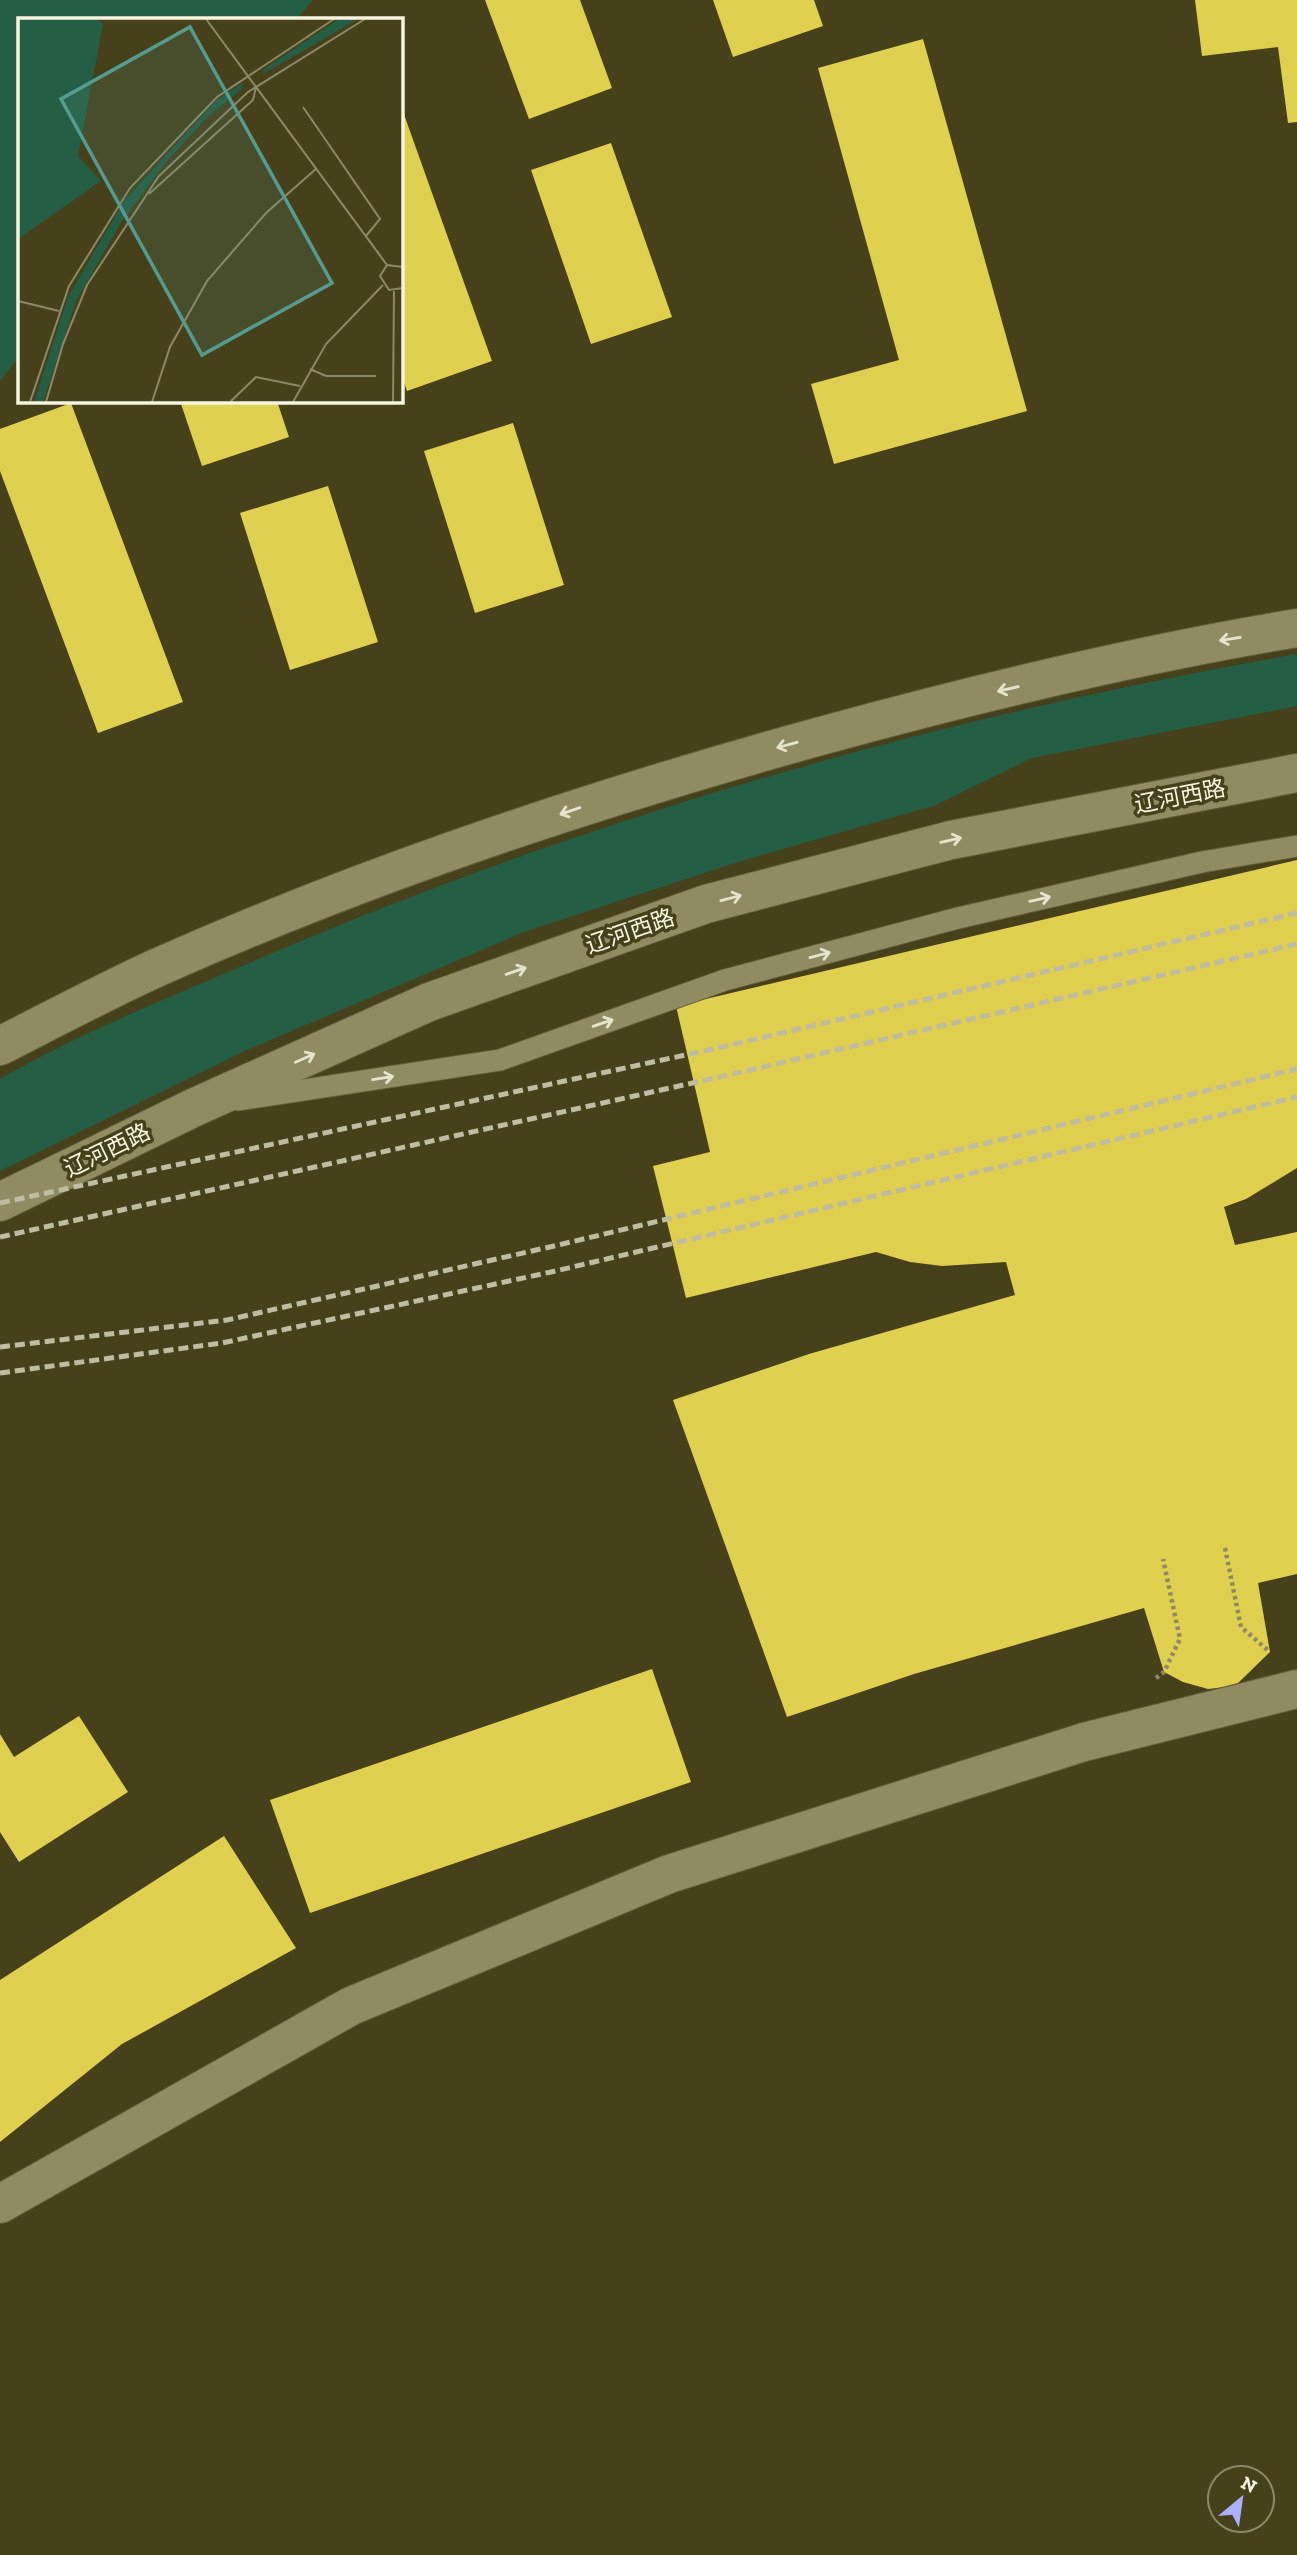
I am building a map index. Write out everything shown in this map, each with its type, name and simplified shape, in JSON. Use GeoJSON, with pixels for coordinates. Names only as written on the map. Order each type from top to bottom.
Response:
{"type":"FeatureCollection","features":[{"type":"Feature","properties":{"kind":"main road"},"geometry":{"type":"LineString","coordinates":[[0,1046],[153,970],[386,874],[673,776],[925,708],[1205,643],[1297,628]]}},
{"type":"Feature","properties":{"kind":"main road","name":"辽河西路"},"geometry":{"type":"LineString","coordinates":[[0,1202],[195,1107],[429,1002],[706,904],[951,839],[1297,773]]}},
{"type":"Feature","properties":{"kind":"main road"},"geometry":{"type":"LineString","coordinates":[[0,2204],[351,2007],[669,1874],[1084,1742],[1297,1689]]}},
{"type":"Feature","properties":{"kind":"lane"},"geometry":{"type":"LineString","coordinates":[[195,1107],[500,1060],[725,980],[958,918],[1202,862],[1297,846]]}},
{"type":"Feature","properties":{"kind":"path"},"geometry":{"type":"LineString","coordinates":[[1225,1548],[1241,1627],[1270,1652]]}},
{"type":"Feature","properties":{"kind":"path"},"geometry":{"type":"LineString","coordinates":[[1163,1559],[1180,1639],[1164,1672]]}},
{"type":"Feature","properties":{"kind":"green space"},"geometry":{"type":"Polygon","coordinates":[[[0,0],[313,0],[298,18],[18,18],[18,358],[0,381],[0,0]]]}},
{"type":"Feature","properties":{"kind":"green space"},"geometry":{"type":"Polygon","coordinates":[[[1297,654],[1297,706],[1032,758],[936,805],[741,861],[524,932],[247,1050],[0,1171],[0,1079],[65,1044],[132,1013],[393,904],[518,857],[646,814],[904,739],[1034,707],[1297,654]]]}},
{"type":"Feature","properties":{"kind":"building"},"geometry":{"type":"Polygon","coordinates":[[[485,0],[580,0],[612,88],[529,119],[485,0]]]}},
{"type":"Feature","properties":{"kind":"building"},"geometry":{"type":"Polygon","coordinates":[[[713,0],[814,0],[823,26],[733,57],[713,0]]]}},
{"type":"Feature","properties":{"kind":"building"},"geometry":{"type":"Polygon","coordinates":[[[1195,0],[1297,0],[1297,122],[1288,123],[1278,47],[1202,56],[1195,0]]]}},
{"type":"Feature","properties":{"kind":"building"},"geometry":{"type":"Polygon","coordinates":[[[923,39],[1027,411],[834,464],[811,384],[899,360],[818,68],[923,39]]]}},
{"type":"Feature","properties":{"kind":"building"},"geometry":{"type":"Polygon","coordinates":[[[402,109],[492,361],[407,391],[402,377],[402,109]]]}},
{"type":"Feature","properties":{"kind":"building"},"geometry":{"type":"Polygon","coordinates":[[[611,143],[672,317],[591,344],[531,170],[611,143]]]}},
{"type":"Feature","properties":{"kind":"building"},"geometry":{"type":"Polygon","coordinates":[[[180,402],[277,402],[289,437],[202,466],[180,402]]]}},
{"type":"Feature","properties":{"kind":"building"},"geometry":{"type":"Polygon","coordinates":[[[71,403],[183,702],[98,733],[0,471],[0,429],[71,403]]]}},
{"type":"Feature","properties":{"kind":"building"},"geometry":{"type":"Polygon","coordinates":[[[513,423],[564,585],[475,613],[424,451],[513,423]]]}},
{"type":"Feature","properties":{"kind":"building"},"geometry":{"type":"Polygon","coordinates":[[[328,486],[378,642],[290,670],[240,513],[328,486]]]}},
{"type":"Feature","properties":{"kind":"building"},"geometry":{"type":"Polygon","coordinates":[[[1297,860],[1297,1168],[1246,1199],[1224,1207],[1235,1245],[1297,1232],[1297,1574],[1258,1583],[1270,1652],[1235,1686],[1208,1689],[1183,1682],[1164,1672],[1144,1608],[914,1674],[787,1717],[673,1400],[809,1354],[1015,1295],[1006,1262],[942,1266],[910,1262],[876,1252],[686,1298],[653,1166],[710,1152],[676,1006],[1297,860]]]}},
{"type":"Feature","properties":{"kind":"building"},"geometry":{"type":"Polygon","coordinates":[[[652,1669],[691,1782],[310,1913],[270,1800],[652,1669]]]}},
{"type":"Feature","properties":{"kind":"building"},"geometry":{"type":"Polygon","coordinates":[[[79,1716],[128,1792],[19,1862],[0,1832],[0,1734],[14,1757],[79,1716]]]}},
{"type":"Feature","properties":{"kind":"building"},"geometry":{"type":"Polygon","coordinates":[[[224,1836],[296,1948],[122,2044],[0,2142],[0,1980],[224,1836]]]}},
{"type":"Feature","properties":{"kind":"railway"},"geometry":{"type":"LineString","coordinates":[[0,1203],[713,1049],[1297,913]]}},
{"type":"Feature","properties":{"kind":"railway"},"geometry":{"type":"LineString","coordinates":[[0,1237],[715,1078],[1297,944]]}},
{"type":"Feature","properties":{"kind":"railway"},"geometry":{"type":"LineString","coordinates":[[0,1347],[227,1320],[554,1246],[1297,1069]]}},
{"type":"Feature","properties":{"kind":"railway"},"geometry":{"type":"LineString","coordinates":[[0,1373],[222,1343],[551,1272],[1297,1097]]}}]}
